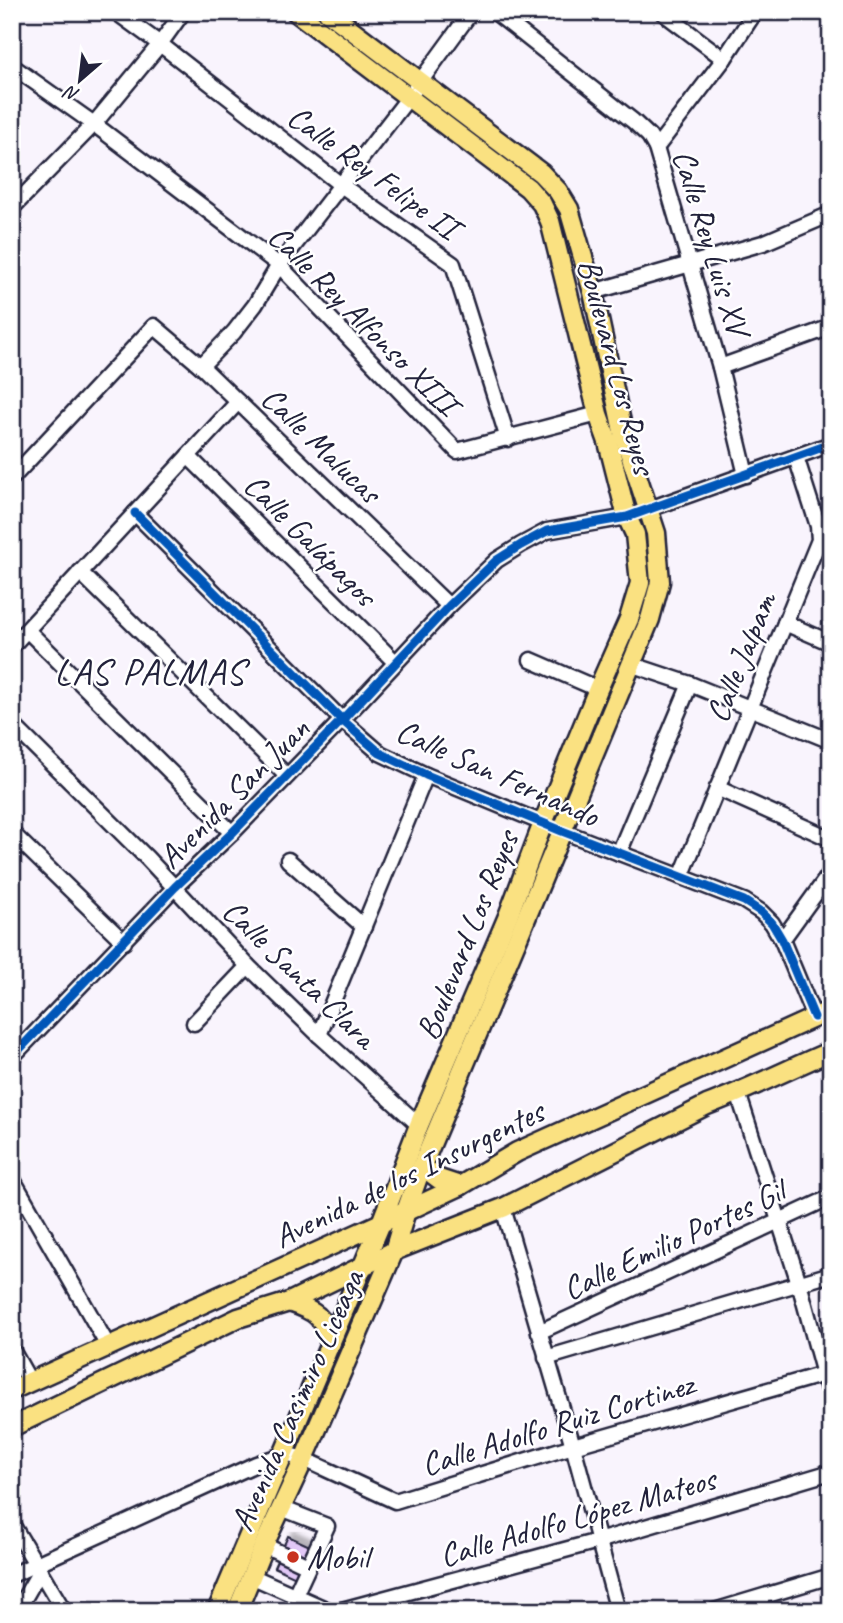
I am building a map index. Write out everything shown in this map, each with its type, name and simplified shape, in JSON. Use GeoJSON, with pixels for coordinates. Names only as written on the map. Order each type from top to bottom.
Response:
{"type":"FeatureCollection","features":[{"type":"Feature","properties":{"kind":"main road","name":"Boulevard Los Reyes"},"geometry":{"type":"LineString","coordinates":[[296,12],[528,188],[542,204],[550,221],[597,415],[608,442],[627,517],[635,534],[640,583],[629,619],[543,823],[508,916],[406,1211]]}},
{"type":"Feature","properties":{"kind":"main road","name":"Boulevard Los Reyes"},"geometry":{"type":"LineString","coordinates":[[328,12],[541,173],[558,191],[569,209],[593,292],[624,436],[656,533],[660,582],[650,619],[562,831],[468,1034],[419,1125],[381,1223]]}},
{"type":"Feature","properties":{"kind":"main road","name":"Avenida de los Insurgentes"},"geometry":{"type":"LineString","coordinates":[[12,1390],[381,1223],[460,1186],[517,1152],[822,1014]]}},
{"type":"Feature","properties":{"kind":"main road","name":"Avenida de los Insurgentes"},"geometry":{"type":"LineString","coordinates":[[12,1427],[238,1318],[289,1302],[394,1251],[503,1208],[707,1105],[831,1051]]}},
{"type":"Feature","properties":{"kind":"main road"},"geometry":{"type":"LineString","coordinates":[[422,1166],[439,1179],[460,1186]]}},
{"type":"Feature","properties":{"kind":"main road","name":"Avenida Casimiro Liceaga"},"geometry":{"type":"LineString","coordinates":[[237,1611],[394,1251],[406,1211]]}},
{"type":"Feature","properties":{"kind":"main road","name":"Avenida Casimiro Liceaga"},"geometry":{"type":"LineString","coordinates":[[217,1611],[381,1223]]}},
{"type":"Feature","properties":{"kind":"main road"},"geometry":{"type":"LineString","coordinates":[[289,1302],[317,1314],[327,1327],[331,1343]]}},
{"type":"Feature","properties":{"kind":"street","name":"Calle Rey Felipe II"},"geometry":{"type":"LineString","coordinates":[[116,12],[341,185],[453,264],[508,439]]}},
{"type":"Feature","properties":{"kind":"street"},"geometry":{"type":"LineString","coordinates":[[12,208],[94,124],[183,12]]}},
{"type":"Feature","properties":{"kind":"street"},"geometry":{"type":"LineString","coordinates":[[201,366],[234,332],[279,265],[471,12]]}},
{"type":"Feature","properties":{"kind":"street","name":"Calle Rey Luis XV"},"geometry":{"type":"LineString","coordinates":[[495,12],[649,135],[656,148],[720,367],[746,475]]}},
{"type":"Feature","properties":{"kind":"street"},"geometry":{"type":"LineString","coordinates":[[662,12],[724,59]]}},
{"type":"Feature","properties":{"kind":"street"},"geometry":{"type":"LineString","coordinates":[[656,148],[724,59],[755,12]]}},
{"type":"Feature","properties":{"kind":"street","name":"Calle Rey Alfonso XIII"},"geometry":{"type":"LineString","coordinates":[[12,66],[94,124],[279,265],[457,451],[597,415]]}},
{"type":"Feature","properties":{"kind":"street"},"geometry":{"type":"LineString","coordinates":[[593,292],[763,243],[831,214]]}},
{"type":"Feature","properties":{"kind":"street","name":"Calle Malucas"},"geometry":{"type":"LineString","coordinates":[[12,478],[154,326],[201,366],[449,606]]}},
{"type":"Feature","properties":{"kind":"street"},"geometry":{"type":"LineString","coordinates":[[720,367],[831,327]]}},
{"type":"Feature","properties":{"kind":"street"},"geometry":{"type":"LineString","coordinates":[[12,646],[238,402]]}},
{"type":"Feature","properties":{"kind":"street","name":"Avenida San Juan"},"geometry":{"type":"LineString","coordinates":[[12,1057],[175,887],[232,833],[342,720],[449,606],[497,560],[547,531],[627,517],[831,444]]}},
{"type":"Feature","properties":{"kind":"street","name":"Calle Galápagos"},"geometry":{"type":"LineString","coordinates":[[188,456],[395,662]]}},
{"type":"Feature","properties":{"kind":"street","name":"Calle Jalpam"},"geometry":{"type":"LineString","coordinates":[[681,877],[785,623],[825,543],[796,457]]}},
{"type":"Feature","properties":{"kind":"street","name":"Calle San Fernando"},"geometry":{"type":"LineString","coordinates":[[135,513],[342,720],[380,753],[426,775],[562,831],[744,901],[772,923],[822,1014]]}},
{"type":"Feature","properties":{"kind":"street"},"geometry":{"type":"LineString","coordinates":[[80,572],[287,776]]}},
{"type":"Feature","properties":{"kind":"street"},"geometry":{"type":"LineString","coordinates":[[785,623],[831,643]]}},
{"type":"Feature","properties":{"kind":"street"},"geometry":{"type":"LineString","coordinates":[[27,630],[232,833]]}},
{"type":"Feature","properties":{"kind":"street"},"geometry":{"type":"LineString","coordinates":[[531,660],[598,689]]}},
{"type":"Feature","properties":{"kind":"street"},"geometry":{"type":"LineString","coordinates":[[630,664],[690,684],[831,741]]}},
{"type":"Feature","properties":{"kind":"street"},"geometry":{"type":"LineString","coordinates":[[620,853],[690,684]]}},
{"type":"Feature","properties":{"kind":"street","name":"Calle Santa Clara"},"geometry":{"type":"LineString","coordinates":[[12,724],[175,887],[248,966],[319,1035],[419,1125]]}},
{"type":"Feature","properties":{"kind":"street"},"geometry":{"type":"LineString","coordinates":[[319,1035],[426,775]]}},
{"type":"Feature","properties":{"kind":"street"},"geometry":{"type":"LineString","coordinates":[[717,789],[831,839]]}},
{"type":"Feature","properties":{"kind":"street"},"geometry":{"type":"LineString","coordinates":[[12,833],[124,942]]}},
{"type":"Feature","properties":{"kind":"street"},"geometry":{"type":"LineString","coordinates":[[288,860],[364,927]]}},
{"type":"Feature","properties":{"kind":"street"},"geometry":{"type":"LineString","coordinates":[[782,940],[831,872]]}},
{"type":"Feature","properties":{"kind":"street"},"geometry":{"type":"LineString","coordinates":[[194,1023],[248,966]]}},
{"type":"Feature","properties":{"kind":"street"},"geometry":{"type":"LineString","coordinates":[[738,1093],[827,1373],[831,1400]]}},
{"type":"Feature","properties":{"kind":"street"},"geometry":{"type":"LineString","coordinates":[[12,1178],[108,1346]]}},
{"type":"Feature","properties":{"kind":"street","name":"Calle Emilio Portes Gil"},"geometry":{"type":"LineString","coordinates":[[539,1332],[831,1197]]}},
{"type":"Feature","properties":{"kind":"street"},"geometry":{"type":"LineString","coordinates":[[503,1208],[618,1611]]}},
{"type":"Feature","properties":{"kind":"street"},"geometry":{"type":"LineString","coordinates":[[546,1358],[831,1274]]}},
{"type":"Feature","properties":{"kind":"street"},"geometry":{"type":"LineString","coordinates":[[12,1350],[30,1382]]}},
{"type":"Feature","properties":{"kind":"street","name":"Calle Adolfo Ruiz Cortinez"},"geometry":{"type":"LineString","coordinates":[[285,1454],[304,1458],[395,1501],[573,1446],[827,1373]]}},
{"type":"Feature","properties":{"kind":"street"},"geometry":{"type":"LineString","coordinates":[[12,1575],[38,1568],[256,1464],[285,1454]]}},
{"type":"Feature","properties":{"kind":"street","name":"Calle Adolfo López Mateos"},"geometry":{"type":"LineString","coordinates":[[338,1611],[598,1541],[831,1472]]}},
{"type":"Feature","properties":{"kind":"street"},"geometry":{"type":"LineString","coordinates":[[281,1507],[327,1526],[295,1595]]}},
{"type":"Feature","properties":{"kind":"street"},"geometry":{"type":"LineString","coordinates":[[12,1524],[64,1611]]}},
{"type":"Feature","properties":{"kind":"street"},"geometry":{"type":"LineString","coordinates":[[264,1545],[308,1566]]}},
{"type":"Feature","properties":{"kind":"street"},"geometry":{"type":"LineString","coordinates":[[17,1611],[38,1568]]}},
{"type":"Feature","properties":{"kind":"street"},"geometry":{"type":"LineString","coordinates":[[251,1576],[330,1611]]}},
{"type":"Feature","properties":{"kind":"street"},"geometry":{"type":"LineString","coordinates":[[714,1611],[831,1576]]}},
{"type":"Feature","properties":{"kind":"building","name":"Mobil"},"geometry":{"type":"Polygon","coordinates":[[[288,1536],[312,1547],[298,1578],[274,1567],[288,1536]]]}},
{"type":"Feature","properties":{"kind":"cycle path"},"geometry":{"type":"LineString","coordinates":[[12,1057],[175,887],[232,833],[342,720],[449,606],[497,560],[547,531],[627,517],[831,444]]}},
{"type":"Feature","properties":{"kind":"cycle path"},"geometry":{"type":"LineString","coordinates":[[135,513],[342,720],[380,753],[426,775],[562,831],[744,901],[761,912],[772,923],[782,940],[814,1017]]}},
{"type":"Feature","properties":{"kind":"place","name":"Mobil"},"geometry":{"type":"Point","coordinates":[293,1557]}},
{"type":"Feature","properties":{"kind":"district","name":"LAS PALMAS"},"geometry":{"type":"Point","coordinates":[150,671]}}]}
